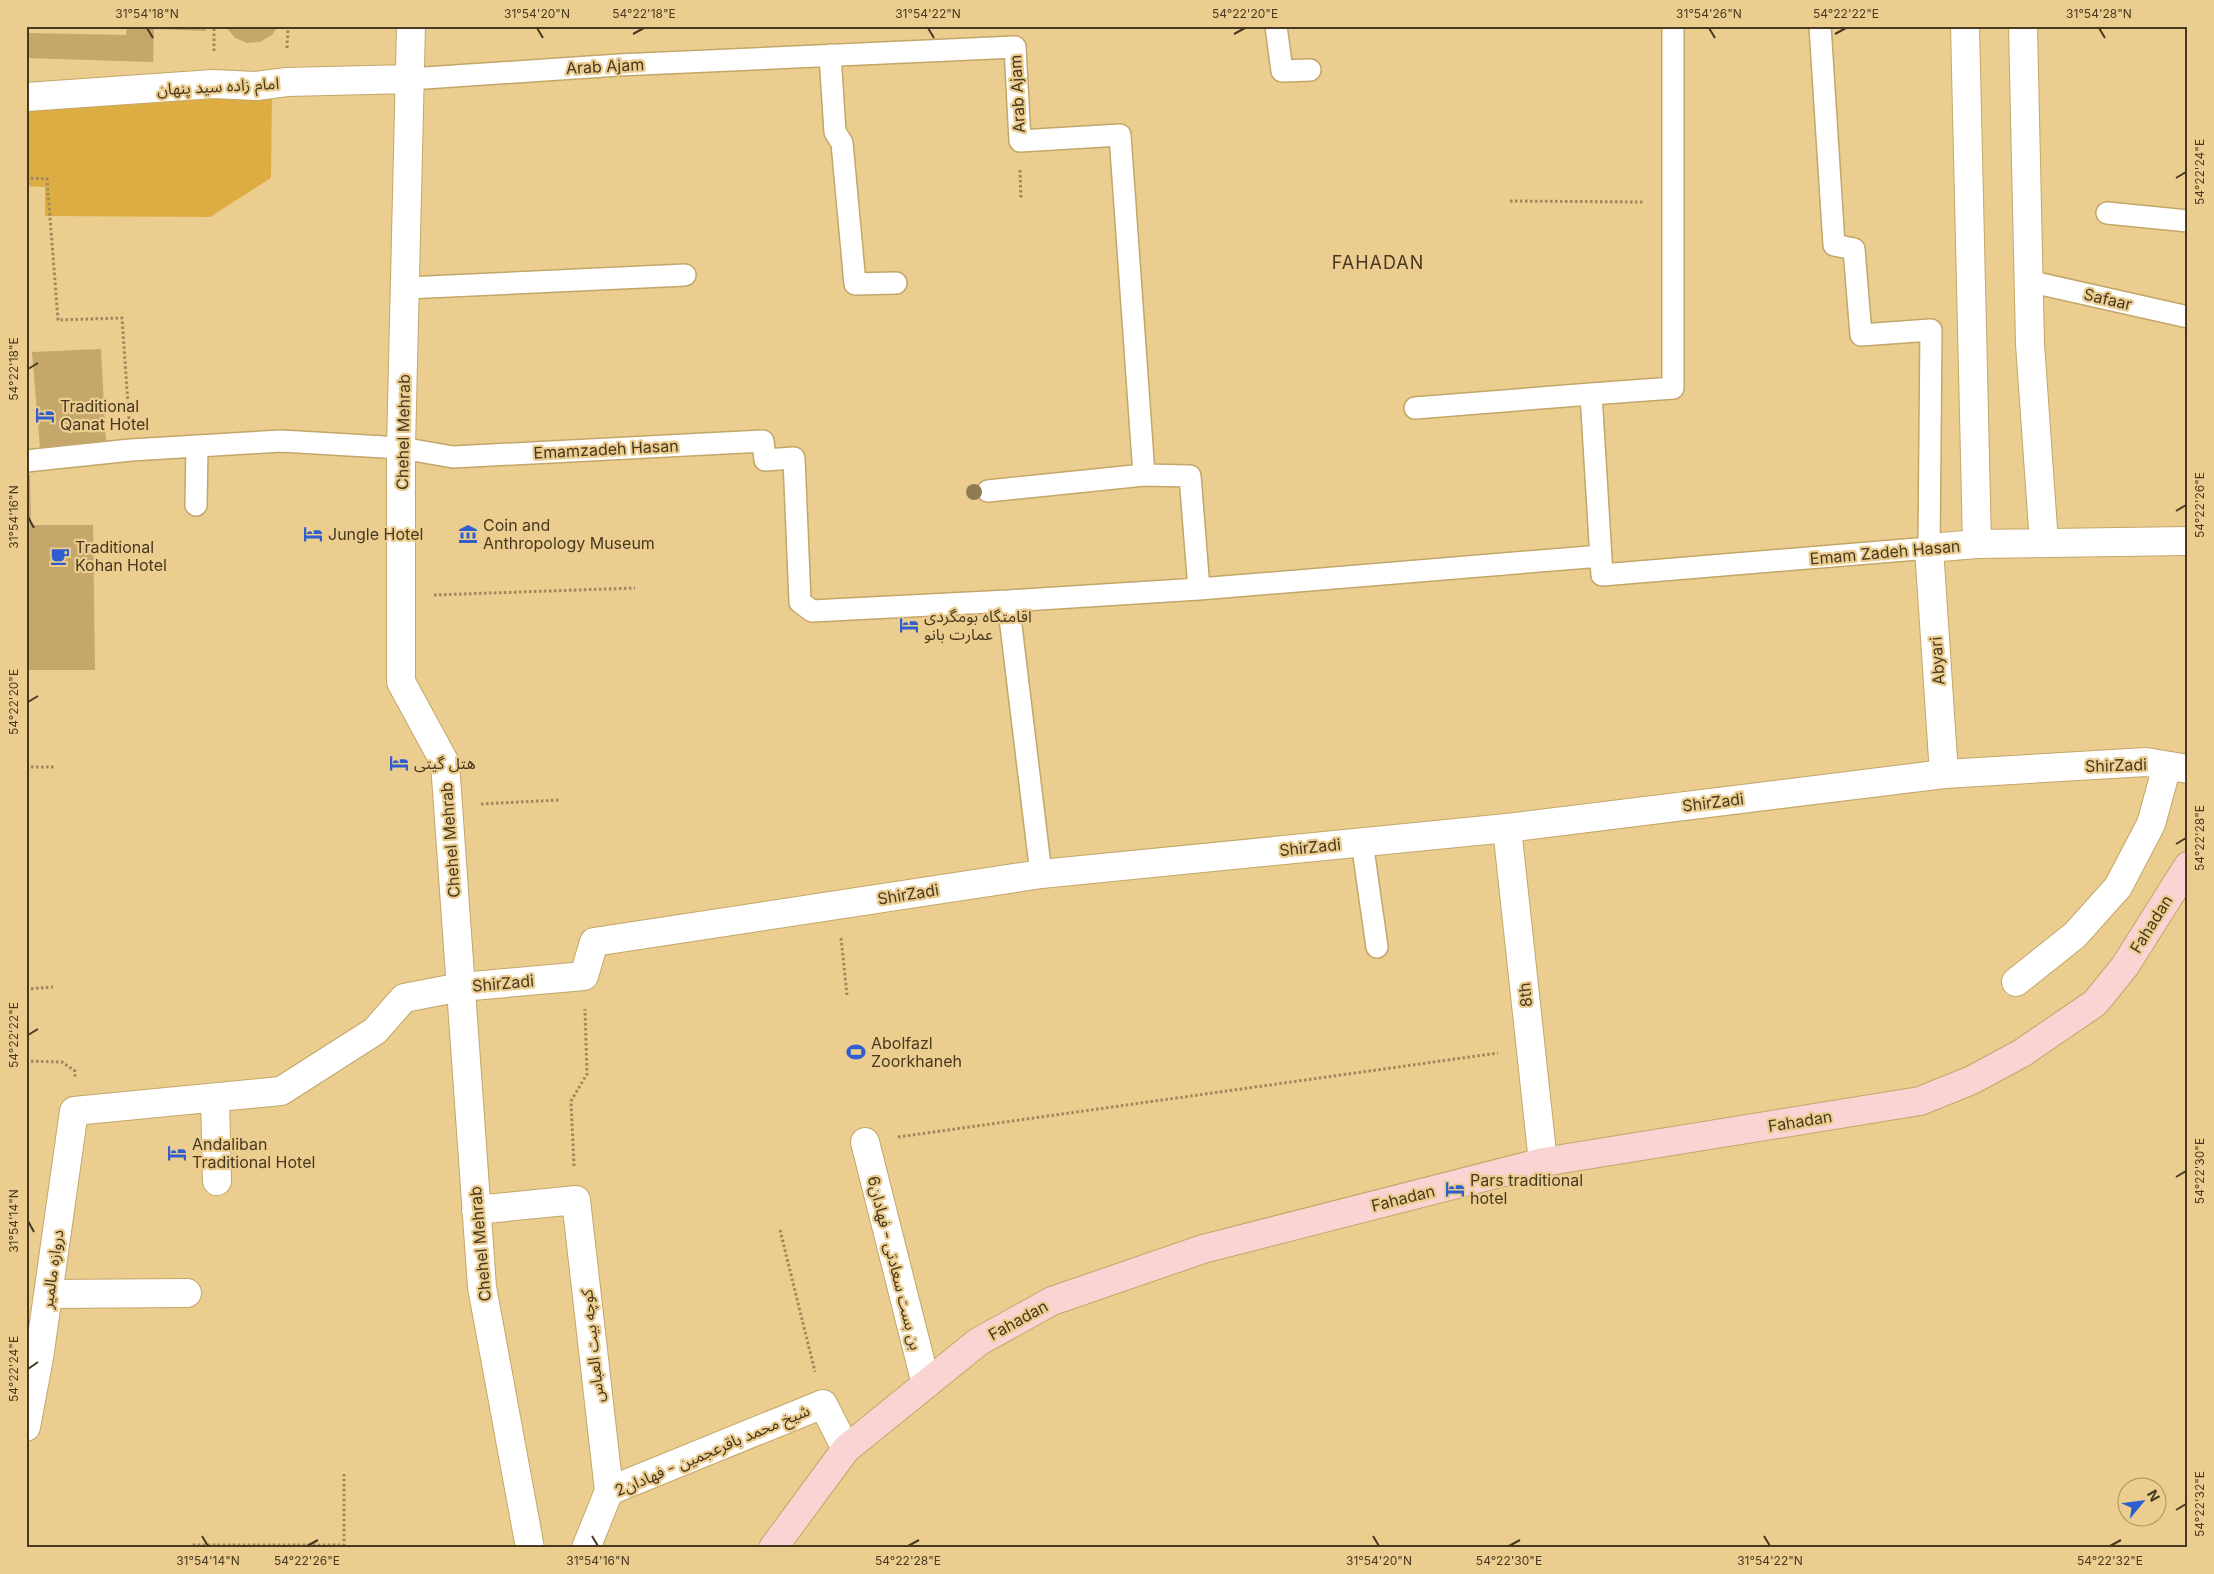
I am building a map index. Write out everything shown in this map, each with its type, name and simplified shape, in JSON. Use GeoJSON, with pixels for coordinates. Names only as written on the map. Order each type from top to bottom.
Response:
{"type":"FeatureCollection","features":[{"type":"Feature","properties":{"kind":"street","name":"Chehel Mehrab"},"geometry":{"type":"LineString","coordinates":[[411,26],[401,448],[401,682],[445,763],[482,1287],[530,1548]]}},
{"type":"Feature","properties":{"kind":"street"},"geometry":{"type":"LineString","coordinates":[[1966,26],[1977,544]]}},
{"type":"Feature","properties":{"kind":"street"},"geometry":{"type":"LineString","coordinates":[[2022,26],[2030,344],[2044,543]]}},
{"type":"Feature","properties":{"kind":"street","name":"امام زاده سید پنهان"},"geometry":{"type":"LineString","coordinates":[[26,97],[213,84],[256,86],[287,82],[410,79]]}},
{"type":"Feature","properties":{"kind":"street","name":"Emam Zadeh Hasan"},"geometry":{"type":"LineString","coordinates":[[1929,548],[1977,544],[2188,541]]}},
{"type":"Feature","properties":{"kind":"street","name":"Abyari"},"geometry":{"type":"LineString","coordinates":[[1929,548],[1944,774]]}},
{"type":"Feature","properties":{"kind":"street","name":"ShirZadi"},"geometry":{"type":"LineString","coordinates":[[74,1111],[281,1091],[376,1031],[404,998],[461,987],[584,976],[594,942],[1041,874],[1507,828],[1944,774],[2146,762],[2177,767]]}},
{"type":"Feature","properties":{"kind":"street"},"geometry":{"type":"LineString","coordinates":[[2016,982],[2075,935],[2118,887],[2151,824],[2177,767]]}},
{"type":"Feature","properties":{"kind":"street","name":"8th"},"geometry":{"type":"LineString","coordinates":[[1507,828],[1543,1162]]}},
{"type":"Feature","properties":{"kind":"street","name":"Fahadan"},"geometry":{"type":"LineString","coordinates":[[773,1548],[846,1449],[978,1342],[1052,1301],[1203,1249],[1543,1162],[1920,1101],[1972,1080],[2022,1053],[2095,1003],[2125,966],[2145,932],[2186,872]]}},
{"type":"Feature","properties":{"kind":"street"},"geometry":{"type":"LineString","coordinates":[[215,1098],[217,1181]]}},
{"type":"Feature","properties":{"kind":"street","name":"دروازه مالمیر"},"geometry":{"type":"LineString","coordinates":[[26,1427],[48,1294],[74,1111]]}},
{"type":"Feature","properties":{"kind":"street","name":"بن بست سعادتی - فهادان6"},"geometry":{"type":"LineString","coordinates":[[865,1142],[926,1384]]}},
{"type":"Feature","properties":{"kind":"street"},"geometry":{"type":"LineString","coordinates":[[476,1210],[576,1200]]}},
{"type":"Feature","properties":{"kind":"street","name":"کوچه بيت العباس"},"geometry":{"type":"LineString","coordinates":[[576,1200],[609,1491]]}},
{"type":"Feature","properties":{"kind":"street"},"geometry":{"type":"LineString","coordinates":[[48,1294],[188,1293]]}},
{"type":"Feature","properties":{"kind":"street","name":"شیخ محمد باقرعجمین - فهادان2"},"geometry":{"type":"LineString","coordinates":[[586,1548],[609,1491],[823,1404],[846,1449]]}},
{"type":"Feature","properties":{"kind":"lane"},"geometry":{"type":"LineString","coordinates":[[1276,26],[1282,71],[1310,70]]}},
{"type":"Feature","properties":{"kind":"lane"},"geometry":{"type":"LineString","coordinates":[[1415,408],[1673,388],[1673,26]]}},
{"type":"Feature","properties":{"kind":"lane"},"geometry":{"type":"LineString","coordinates":[[1820,26],[1834,245],[1854,249],[1861,335],[1931,330],[1929,548]]}},
{"type":"Feature","properties":{"kind":"lane","name":"Arab Ajam"},"geometry":{"type":"LineString","coordinates":[[410,79],[619,65],[1015,47],[1020,142],[1120,135],[1144,475]]}},
{"type":"Feature","properties":{"kind":"lane"},"geometry":{"type":"LineString","coordinates":[[830,55],[835,132],[842,143],[856,284],[896,283]]}},
{"type":"Feature","properties":{"kind":"lane"},"geometry":{"type":"LineString","coordinates":[[2107,213],[2188,221]]}},
{"type":"Feature","properties":{"kind":"lane"},"geometry":{"type":"LineString","coordinates":[[406,288],[685,275]]}},
{"type":"Feature","properties":{"kind":"lane","name":"Safaar"},"geometry":{"type":"LineString","coordinates":[[2028,281],[2188,317]]}},
{"type":"Feature","properties":{"kind":"lane"},"geometry":{"type":"LineString","coordinates":[[1041,874],[1008,601],[1199,589],[1601,556],[1591,394]]}},
{"type":"Feature","properties":{"kind":"lane"},"geometry":{"type":"LineString","coordinates":[[26,461],[131,450],[281,441],[401,448]]}},
{"type":"Feature","properties":{"kind":"lane","name":"Emamzadeh Hasan"},"geometry":{"type":"LineString","coordinates":[[401,448],[453,457],[763,441],[764,460],[794,458],[800,602],[812,610],[1008,601]]}},
{"type":"Feature","properties":{"kind":"lane"},"geometry":{"type":"LineString","coordinates":[[196,505],[197,447]]}},
{"type":"Feature","properties":{"kind":"lane"},"geometry":{"type":"LineString","coordinates":[[988,491],[1144,475],[1190,476],[1199,589]]}},
{"type":"Feature","properties":{"kind":"lane","name":"Emam Zadeh Hasan"},"geometry":{"type":"LineString","coordinates":[[1601,556],[1602,575],[1929,548]]}},
{"type":"Feature","properties":{"kind":"lane"},"geometry":{"type":"LineString","coordinates":[[1362,842],[1377,947]]}},
{"type":"Feature","properties":{"kind":"path"},"geometry":{"type":"LineString","coordinates":[[26,178],[47,179],[58,320],[122,318],[131,450]]}},
{"type":"Feature","properties":{"kind":"path"},"geometry":{"type":"LineString","coordinates":[[1510,201],[1673,203]]}},
{"type":"Feature","properties":{"kind":"path"},"geometry":{"type":"LineString","coordinates":[[401,596],[635,588]]}},
{"type":"Feature","properties":{"kind":"path"},"geometry":{"type":"LineString","coordinates":[[26,767],[54,767]]}},
{"type":"Feature","properties":{"kind":"path"},"geometry":{"type":"LineString","coordinates":[[448,805],[560,800]]}},
{"type":"Feature","properties":{"kind":"path"},"geometry":{"type":"LineString","coordinates":[[838,905],[847,995]]}},
{"type":"Feature","properties":{"kind":"path"},"geometry":{"type":"LineString","coordinates":[[576,1200],[571,1101],[587,1074],[584,976]]}},
{"type":"Feature","properties":{"kind":"path"},"geometry":{"type":"LineString","coordinates":[[26,989],[53,987]]}},
{"type":"Feature","properties":{"kind":"path"},"geometry":{"type":"LineString","coordinates":[[865,1142],[1531,1048]]}},
{"type":"Feature","properties":{"kind":"path"},"geometry":{"type":"LineString","coordinates":[[26,1061],[62,1062],[75,1071],[74,1111]]}},
{"type":"Feature","properties":{"kind":"path"},"geometry":{"type":"LineString","coordinates":[[780,1230],[823,1404]]}},
{"type":"Feature","properties":{"kind":"path"},"geometry":{"type":"LineString","coordinates":[[189,1548],[192,1545],[344,1545],[344,1474]]}},
{"type":"Feature","properties":{"kind":"shaded area"},"geometry":{"type":"Polygon","coordinates":[[[184,96],[272,97],[271,178],[210,217],[45,216],[45,187],[26,186],[26,104],[134,105],[184,96]]]}},
{"type":"Feature","properties":{"kind":"building"},"geometry":{"type":"Polygon","coordinates":[[[26,26],[29,26],[28,33],[126,35],[127,26],[206,26],[206,31],[154,29],[153,62],[26,58],[26,26]]]}},
{"type":"Feature","properties":{"kind":"building"},"geometry":{"type":"Polygon","coordinates":[[[225,26],[278,26],[272,35],[260,42],[247,43],[235,38],[225,26]]]}},
{"type":"Feature","properties":{"kind":"building"},"geometry":{"type":"Polygon","coordinates":[[[101,349],[106,443],[40,448],[32,352],[101,349]]]}},
{"type":"Feature","properties":{"kind":"building","name":"Traditional Kohan Hotel"},"geometry":{"type":"Polygon","coordinates":[[[26,475],[30,475],[31,525],[93,525],[95,670],[26,670],[26,475]]]}},
{"type":"Feature","properties":{"kind":"place","name":"Traditional Qanat Hotel"},"geometry":{"type":"Point","coordinates":[45,415]}},
{"type":"Feature","properties":{"kind":"place","name":"Jungle Hotel"},"geometry":{"type":"Point","coordinates":[313,534]}},
{"type":"Feature","properties":{"kind":"place","name":"Coin and Anthropology Museum"},"geometry":{"type":"Point","coordinates":[468,534]}},
{"type":"Feature","properties":{"kind":"place","name":"Traditional Kohan Hotel"},"geometry":{"type":"Point","coordinates":[60,556]}},
{"type":"Feature","properties":{"kind":"place","name":"اقامتگاه بومگردی عمارت بانو"},"geometry":{"type":"Point","coordinates":[909,625]}},
{"type":"Feature","properties":{"kind":"place","name":"هتل گیتی"},"geometry":{"type":"Point","coordinates":[399,763]}},
{"type":"Feature","properties":{"kind":"place","name":"Abolfazl Zoorkhaneh"},"geometry":{"type":"Point","coordinates":[856,1052]}},
{"type":"Feature","properties":{"kind":"place","name":"Andaliban Traditional Hotel"},"geometry":{"type":"Point","coordinates":[177,1153]}},
{"type":"Feature","properties":{"kind":"place","name":"Pars traditional hotel"},"geometry":{"type":"Point","coordinates":[1455,1189]}},
{"type":"Feature","properties":{"kind":"district","name":"FAHADAN"},"geometry":{"type":"Point","coordinates":[1378,263]}}]}
